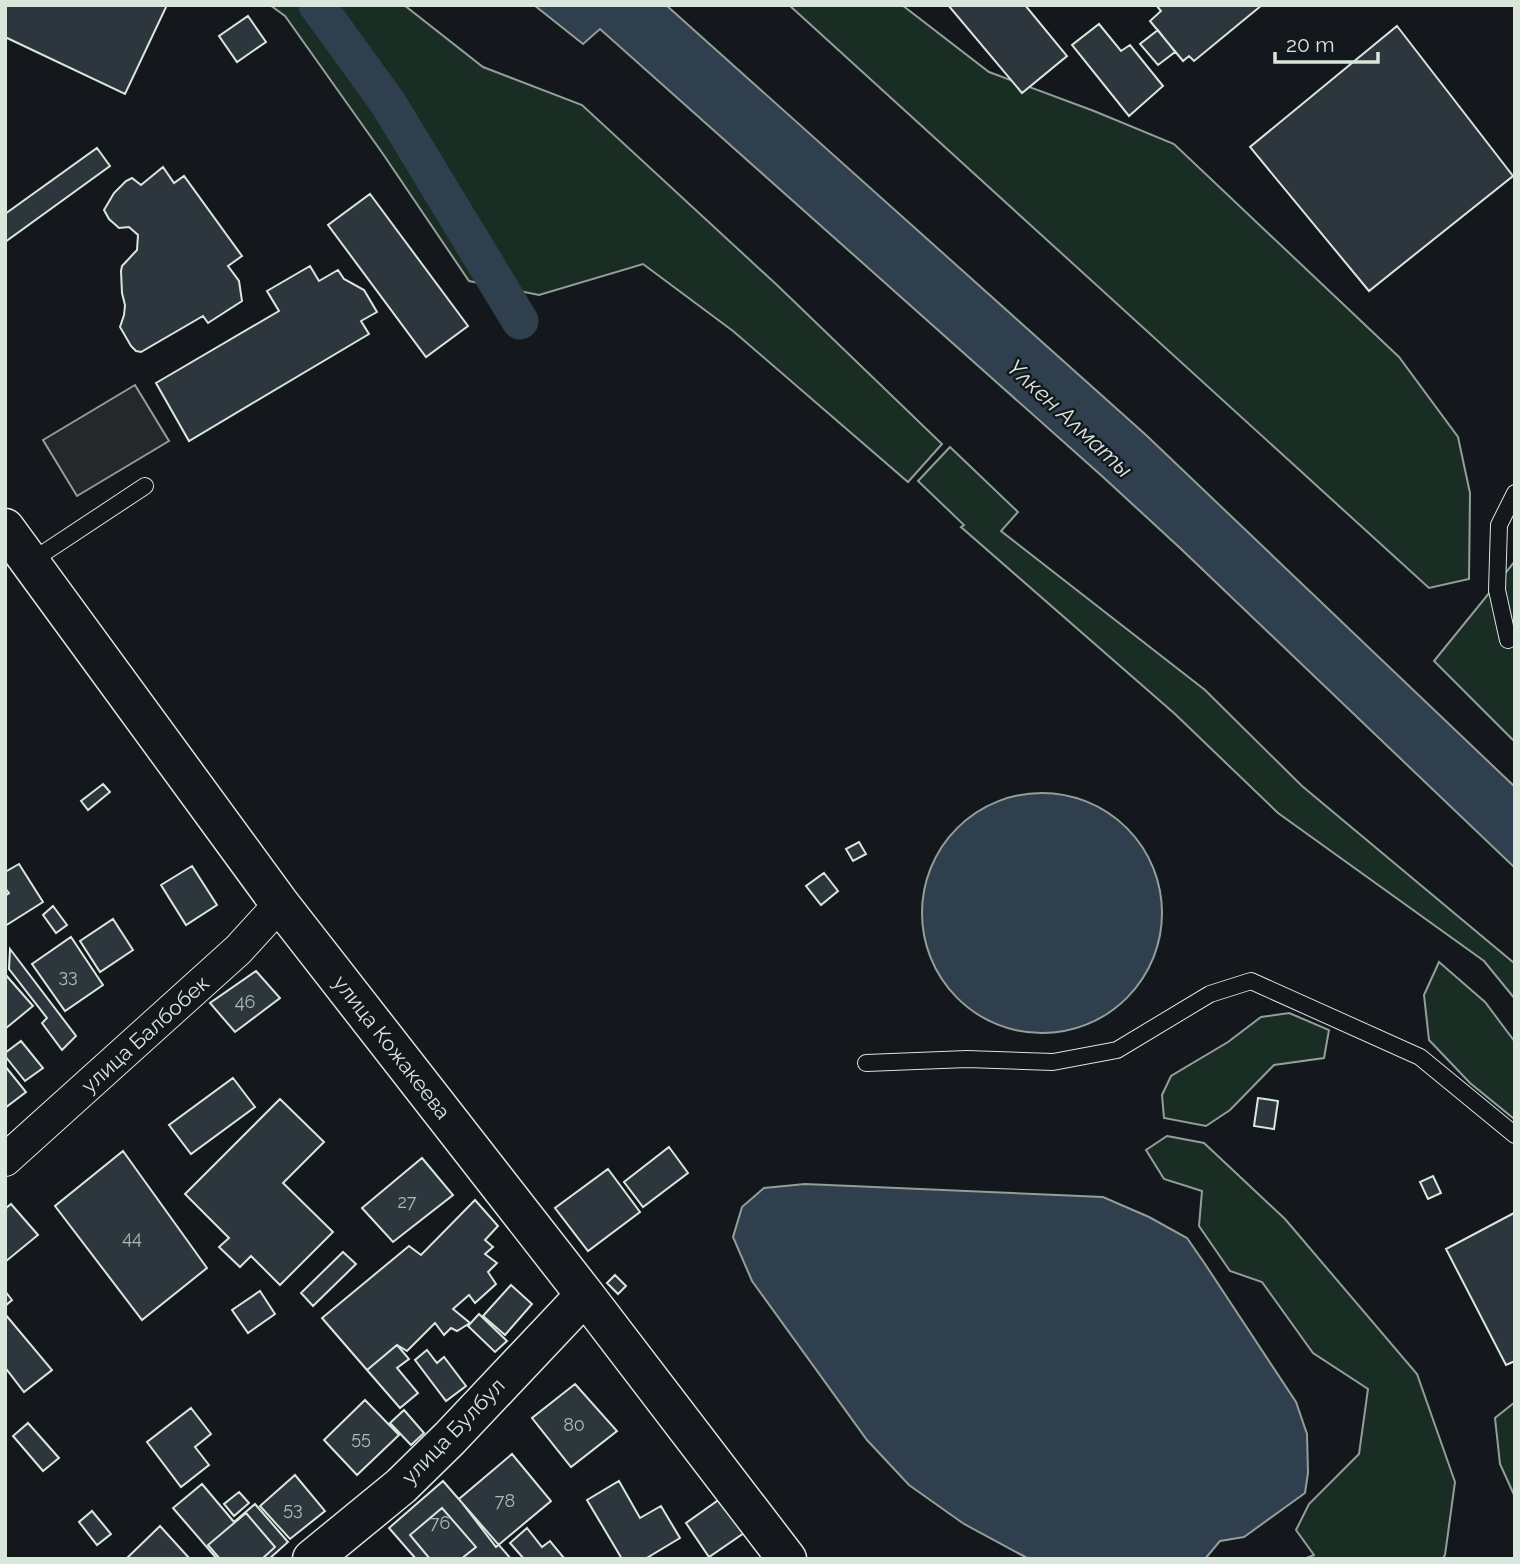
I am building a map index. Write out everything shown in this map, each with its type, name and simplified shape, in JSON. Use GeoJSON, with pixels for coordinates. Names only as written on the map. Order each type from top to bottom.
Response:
{"type":"FeatureCollection","features":[{"type":"Feature","properties":{"kind":"street","name":"улица Кожакеева"},"geometry":{"type":"LineString","coordinates":[[14,545],[280,904],[586,1295],[787,1559]]}},
{"type":"Feature","properties":{"kind":"street","name":"улица Балбобек"},"geometry":{"type":"LineString","coordinates":[[5,1160],[238,950],[280,904]]}},
{"type":"Feature","properties":{"kind":"street","name":"улица Булбул"},"geometry":{"type":"LineString","coordinates":[[312,1559],[401,1486],[586,1295]]}},
{"type":"Feature","properties":{"kind":"lane"},"geometry":{"type":"LineString","coordinates":[[14,545],[145,486]]}},
{"type":"Feature","properties":{"kind":"lane"},"geometry":{"type":"LineString","coordinates":[[1507,640],[1497,590],[1499,525],[1515,493]]}},
{"type":"Feature","properties":{"kind":"lane"},"geometry":{"type":"LineString","coordinates":[[866,1063],[967,1059],[1053,1062],[1117,1050],[1210,994],[1251,981],[1420,1057],[1515,1135]]}},
{"type":"Feature","properties":{"kind":"green space"},"geometry":{"type":"Polygon","coordinates":[[[270,5],[404,5],[483,67],[582,105],[778,286],[942,444],[908,482],[733,331],[643,264],[539,295],[469,281],[285,16],[270,5]]]}},
{"type":"Feature","properties":{"kind":"green space"},"geometry":{"type":"Polygon","coordinates":[[[789,5],[902,5],[989,72],[1174,144],[1399,357],[1458,437],[1470,493],[1469,579],[1429,588],[789,5]]]}},
{"type":"Feature","properties":{"kind":"green space"},"geometry":{"type":"Polygon","coordinates":[[[950,447],[1018,512],[1001,531],[1205,690],[1302,786],[1514,963],[1515,999],[1484,961],[1278,813],[1175,714],[961,527],[964,525],[918,481],[950,447]]]}},
{"type":"Feature","properties":{"kind":"green space"},"geometry":{"type":"Polygon","coordinates":[[[1515,561],[1515,742],[1434,661],[1515,561]]]}},
{"type":"Feature","properties":{"kind":"green space"},"geometry":{"type":"Polygon","coordinates":[[[1439,962],[1485,1002],[1515,1042],[1513,1118],[1470,1083],[1429,1040],[1424,995],[1439,962]]]}},
{"type":"Feature","properties":{"kind":"green space"},"geometry":{"type":"Polygon","coordinates":[[[1289,1013],[1329,1030],[1324,1058],[1274,1065],[1230,1110],[1206,1126],[1164,1118],[1162,1095],[1171,1076],[1228,1042],[1261,1017],[1289,1013]]]}},
{"type":"Feature","properties":{"kind":"green space"},"geometry":{"type":"Polygon","coordinates":[[[1167,1136],[1204,1143],[1285,1219],[1417,1374],[1455,1482],[1445,1555],[1442,1559],[1304,1559],[1314,1555],[1296,1530],[1309,1504],[1359,1454],[1368,1389],[1313,1353],[1262,1282],[1230,1271],[1199,1226],[1202,1191],[1164,1179],[1146,1150],[1167,1136]]]}},
{"type":"Feature","properties":{"kind":"green space"},"geometry":{"type":"Polygon","coordinates":[[[1515,1402],[1515,1497],[1500,1464],[1495,1418],[1515,1402]]]}},
{"type":"Feature","properties":{"kind":"shaded area"},"geometry":{"type":"Polygon","coordinates":[[[135,385],[169,441],[77,496],[43,440],[135,385]]]}},
{"type":"Feature","properties":{"kind":"water","name":"Үлкен Алматы"},"geometry":{"type":"Polygon","coordinates":[[[534,5],[666,5],[1146,435],[1515,787],[1515,868],[1103,477],[600,29],[583,44],[534,5]]]}},
{"type":"Feature","properties":{"kind":"water"},"geometry":{"type":"Polygon","coordinates":[[[1042,793],[1065,795],[1088,802],[1109,813],[1127,828],[1142,846],[1153,867],[1160,890],[1160,936],[1153,959],[1142,980],[1127,998],[1109,1013],[1088,1024],[1065,1031],[1042,1033],[1019,1031],[996,1024],[975,1013],[957,998],[942,980],[931,959],[924,936],[922,913],[924,890],[931,867],[942,846],[957,828],[975,813],[996,802],[1019,795],[1042,793]]]}},
{"type":"Feature","properties":{"kind":"water"},"geometry":{"type":"Polygon","coordinates":[[[805,1184],[1103,1197],[1149,1217],[1187,1238],[1296,1402],[1307,1434],[1308,1473],[1305,1493],[1244,1537],[1220,1541],[1205,1559],[1029,1559],[964,1524],[909,1485],[867,1440],[752,1281],[733,1237],[742,1207],[764,1188],[805,1184]]]}},
{"type":"Feature","properties":{"kind":"building"},"geometry":{"type":"Polygon","coordinates":[[[5,5],[167,5],[125,94],[5,37],[5,5]]]}},
{"type":"Feature","properties":{"kind":"building"},"geometry":{"type":"Polygon","coordinates":[[[948,5],[1025,5],[1067,56],[1022,93],[948,5]]]}},
{"type":"Feature","properties":{"kind":"building"},"geometry":{"type":"Polygon","coordinates":[[[1156,5],[1262,5],[1194,61],[1189,56],[1183,61],[1150,21],[1161,11],[1156,5]]]}},
{"type":"Feature","properties":{"kind":"building"},"geometry":{"type":"Polygon","coordinates":[[[248,16],[266,42],[237,62],[219,36],[248,16]]]}},
{"type":"Feature","properties":{"kind":"building"},"geometry":{"type":"Polygon","coordinates":[[[1099,24],[1121,51],[1130,45],[1163,86],[1129,116],[1072,45],[1099,24]]]}},
{"type":"Feature","properties":{"kind":"building"},"geometry":{"type":"Polygon","coordinates":[[[1397,26],[1513,176],[1369,291],[1250,147],[1397,26]]]}},
{"type":"Feature","properties":{"kind":"building"},"geometry":{"type":"Polygon","coordinates":[[[1158,30],[1175,52],[1158,65],[1140,44],[1158,30]]]}},
{"type":"Feature","properties":{"kind":"building"},"geometry":{"type":"Polygon","coordinates":[[[97,148],[110,166],[5,242],[5,214],[97,148]]]}},
{"type":"Feature","properties":{"kind":"building"},"geometry":{"type":"Polygon","coordinates":[[[163,167],[174,183],[184,176],[242,256],[228,266],[239,281],[242,301],[208,323],[203,316],[141,352],[131,346],[120,327],[125,305],[121,271],[122,266],[137,250],[138,235],[129,227],[119,228],[104,210],[114,193],[126,181],[132,178],[141,185],[163,167]]]}},
{"type":"Feature","properties":{"kind":"building"},"geometry":{"type":"Polygon","coordinates":[[[370,194],[468,326],[426,357],[328,225],[370,194]]]}},
{"type":"Feature","properties":{"kind":"building"},"geometry":{"type":"Polygon","coordinates":[[[310,266],[319,281],[338,270],[344,279],[364,290],[377,312],[361,321],[369,334],[189,441],[156,383],[279,311],[267,291],[310,266]]]}},
{"type":"Feature","properties":{"kind":"building"},"geometry":{"type":"Polygon","coordinates":[[[103,784],[110,792],[88,810],[81,801],[103,784]]]}},
{"type":"Feature","properties":{"kind":"building"},"geometry":{"type":"Polygon","coordinates":[[[859,842],[866,854],[853,861],[846,849],[859,842]]]}},
{"type":"Feature","properties":{"kind":"building"},"geometry":{"type":"Polygon","coordinates":[[[19,864],[43,902],[5,926],[5,896],[9,893],[5,888],[5,872],[19,864]]]}},
{"type":"Feature","properties":{"kind":"building"},"geometry":{"type":"Polygon","coordinates":[[[192,866],[217,905],[186,925],[161,885],[192,866]]]}},
{"type":"Feature","properties":{"kind":"building"},"geometry":{"type":"Polygon","coordinates":[[[824,873],[838,891],[821,905],[806,886],[824,873]]]}},
{"type":"Feature","properties":{"kind":"building"},"geometry":{"type":"Polygon","coordinates":[[[53,906],[67,925],[56,933],[43,915],[53,906]]]}},
{"type":"Feature","properties":{"kind":"building"},"geometry":{"type":"Polygon","coordinates":[[[113,919],[133,950],[100,972],[80,941],[113,919]]]}},
{"type":"Feature","properties":{"kind":"building"},"geometry":{"type":"Polygon","coordinates":[[[71,937],[103,985],[65,1011],[32,964],[71,937]]]}},
{"type":"Feature","properties":{"kind":"building"},"geometry":{"type":"Polygon","coordinates":[[[10,949],[76,1036],[62,1050],[42,1023],[47,1018],[9,969],[10,949]]]}},
{"type":"Feature","properties":{"kind":"building"},"geometry":{"type":"Polygon","coordinates":[[[256,971],[280,998],[235,1032],[210,1003],[256,971]]]}},
{"type":"Feature","properties":{"kind":"building"},"geometry":{"type":"Polygon","coordinates":[[[5,974],[33,1006],[5,1029],[5,974]]]}},
{"type":"Feature","properties":{"kind":"building"},"geometry":{"type":"Polygon","coordinates":[[[21,1041],[43,1068],[25,1081],[5,1056],[5,1053],[21,1041]]]}},
{"type":"Feature","properties":{"kind":"building"},"geometry":{"type":"Polygon","coordinates":[[[5,1066],[26,1092],[5,1108],[5,1066]]]}},
{"type":"Feature","properties":{"kind":"building"},"geometry":{"type":"Polygon","coordinates":[[[233,1078],[255,1107],[191,1154],[169,1125],[233,1078]]]}},
{"type":"Feature","properties":{"kind":"building"},"geometry":{"type":"Polygon","coordinates":[[[1258,1098],[1278,1101],[1274,1129],[1254,1126],[1258,1098]]]}},
{"type":"Feature","properties":{"kind":"building"},"geometry":{"type":"Polygon","coordinates":[[[280,1099],[324,1142],[283,1183],[333,1232],[280,1285],[251,1256],[240,1267],[219,1247],[229,1238],[185,1194],[280,1099]]]}},
{"type":"Feature","properties":{"kind":"building"},"geometry":{"type":"Polygon","coordinates":[[[669,1147],[688,1173],[643,1207],[624,1182],[669,1147]]]}},
{"type":"Feature","properties":{"kind":"building"},"geometry":{"type":"Polygon","coordinates":[[[123,1151],[207,1268],[142,1320],[55,1206],[123,1151]]]}},
{"type":"Feature","properties":{"kind":"building"},"geometry":{"type":"Polygon","coordinates":[[[422,1158],[453,1195],[393,1242],[362,1208],[422,1158]]]}},
{"type":"Feature","properties":{"kind":"building"},"geometry":{"type":"Polygon","coordinates":[[[608,1169],[640,1212],[588,1251],[555,1208],[608,1169]]]}},
{"type":"Feature","properties":{"kind":"building"},"geometry":{"type":"Polygon","coordinates":[[[1433,1176],[1441,1193],[1428,1199],[1420,1182],[1433,1176]]]}},
{"type":"Feature","properties":{"kind":"building"},"geometry":{"type":"Polygon","coordinates":[[[475,1200],[498,1226],[485,1240],[493,1247],[485,1254],[497,1263],[488,1272],[496,1284],[475,1303],[469,1295],[453,1309],[470,1323],[457,1331],[451,1328],[444,1335],[435,1323],[407,1351],[397,1345],[367,1370],[322,1318],[409,1246],[421,1255],[475,1200]]]}},
{"type":"Feature","properties":{"kind":"building"},"geometry":{"type":"Polygon","coordinates":[[[11,1204],[38,1235],[5,1262],[5,1209],[11,1204]]]}},
{"type":"Feature","properties":{"kind":"building"},"geometry":{"type":"Polygon","coordinates":[[[1514,1213],[1515,1361],[1506,1365],[1446,1249],[1514,1213]]]}},
{"type":"Feature","properties":{"kind":"building"},"geometry":{"type":"Polygon","coordinates":[[[343,1252],[356,1264],[313,1306],[301,1293],[343,1252]]]}},
{"type":"Feature","properties":{"kind":"building"},"geometry":{"type":"Polygon","coordinates":[[[615,1275],[626,1286],[618,1294],[607,1283],[615,1275]]]}},
{"type":"Feature","properties":{"kind":"building"},"geometry":{"type":"Polygon","coordinates":[[[511,1285],[532,1304],[505,1335],[483,1316],[511,1285]]]}},
{"type":"Feature","properties":{"kind":"building"},"geometry":{"type":"Polygon","coordinates":[[[5,1291],[12,1300],[5,1306],[5,1291]]]}},
{"type":"Feature","properties":{"kind":"building"},"geometry":{"type":"Polygon","coordinates":[[[260,1291],[275,1314],[248,1333],[232,1310],[260,1291]]]}},
{"type":"Feature","properties":{"kind":"building"},"geometry":{"type":"Polygon","coordinates":[[[5,1314],[52,1370],[24,1392],[7,1370],[5,1371],[5,1314]]]}},
{"type":"Feature","properties":{"kind":"building"},"geometry":{"type":"Polygon","coordinates":[[[479,1314],[507,1341],[495,1352],[468,1326],[479,1314]]]}},
{"type":"Feature","properties":{"kind":"building"},"geometry":{"type":"Polygon","coordinates":[[[397,1345],[409,1359],[397,1368],[418,1393],[400,1408],[367,1370],[397,1345]]]}},
{"type":"Feature","properties":{"kind":"building"},"geometry":{"type":"Polygon","coordinates":[[[427,1350],[437,1363],[444,1357],[466,1386],[446,1401],[415,1360],[427,1350]]]}},
{"type":"Feature","properties":{"kind":"building"},"geometry":{"type":"Polygon","coordinates":[[[575,1384],[617,1431],[571,1467],[532,1418],[575,1384]]]}},
{"type":"Feature","properties":{"kind":"building"},"geometry":{"type":"Polygon","coordinates":[[[365,1400],[399,1435],[357,1475],[324,1440],[365,1400]]]}},
{"type":"Feature","properties":{"kind":"building"},"geometry":{"type":"Polygon","coordinates":[[[191,1408],[211,1434],[195,1447],[209,1465],[181,1487],[147,1442],[191,1408]]]}},
{"type":"Feature","properties":{"kind":"building"},"geometry":{"type":"Polygon","coordinates":[[[404,1410],[424,1433],[411,1445],[390,1423],[404,1410]]]}},
{"type":"Feature","properties":{"kind":"building"},"geometry":{"type":"Polygon","coordinates":[[[28,1423],[59,1458],[43,1471],[13,1436],[28,1423]]]}},
{"type":"Feature","properties":{"kind":"building"},"geometry":{"type":"Polygon","coordinates":[[[512,1454],[551,1501],[496,1547],[459,1499],[512,1454]]]}},
{"type":"Feature","properties":{"kind":"building"},"geometry":{"type":"Polygon","coordinates":[[[295,1475],[325,1511],[290,1539],[260,1506],[295,1475]]]}},
{"type":"Feature","properties":{"kind":"building"},"geometry":{"type":"Polygon","coordinates":[[[443,1481],[511,1559],[416,1559],[389,1528],[443,1481]]]}},
{"type":"Feature","properties":{"kind":"building"},"geometry":{"type":"Polygon","coordinates":[[[619,1481],[640,1518],[661,1506],[680,1538],[645,1559],[622,1559],[587,1500],[619,1481]]]}},
{"type":"Feature","properties":{"kind":"building"},"geometry":{"type":"Polygon","coordinates":[[[202,1484],[234,1522],[255,1504],[288,1542],[269,1559],[217,1559],[173,1508],[202,1484]]]}},
{"type":"Feature","properties":{"kind":"building"},"geometry":{"type":"Polygon","coordinates":[[[239,1492],[249,1503],[234,1516],[224,1504],[239,1492]]]}},
{"type":"Feature","properties":{"kind":"building"},"geometry":{"type":"Polygon","coordinates":[[[720,1499],[744,1533],[709,1557],[686,1523],[720,1499]]]}},
{"type":"Feature","properties":{"kind":"building"},"geometry":{"type":"Polygon","coordinates":[[[442,1508],[476,1547],[461,1559],[430,1559],[410,1535],[442,1508]]]}},
{"type":"Feature","properties":{"kind":"building"},"geometry":{"type":"Polygon","coordinates":[[[92,1511],[111,1534],[97,1545],[79,1522],[92,1511]]]}},
{"type":"Feature","properties":{"kind":"building"},"geometry":{"type":"Polygon","coordinates":[[[246,1513],[275,1547],[262,1559],[220,1559],[208,1545],[246,1513]]]}},
{"type":"Feature","properties":{"kind":"building"},"geometry":{"type":"Polygon","coordinates":[[[160,1526],[190,1559],[126,1559],[160,1526]]]}},
{"type":"Feature","properties":{"kind":"building"},"geometry":{"type":"Polygon","coordinates":[[[527,1528],[542,1547],[550,1541],[564,1558],[524,1559],[510,1543],[527,1528]]]}},
{"type":"Feature","properties":{"kind":"waterway"},"geometry":{"type":"LineString","coordinates":[[317,5],[388,103],[520,321]]}}]}
